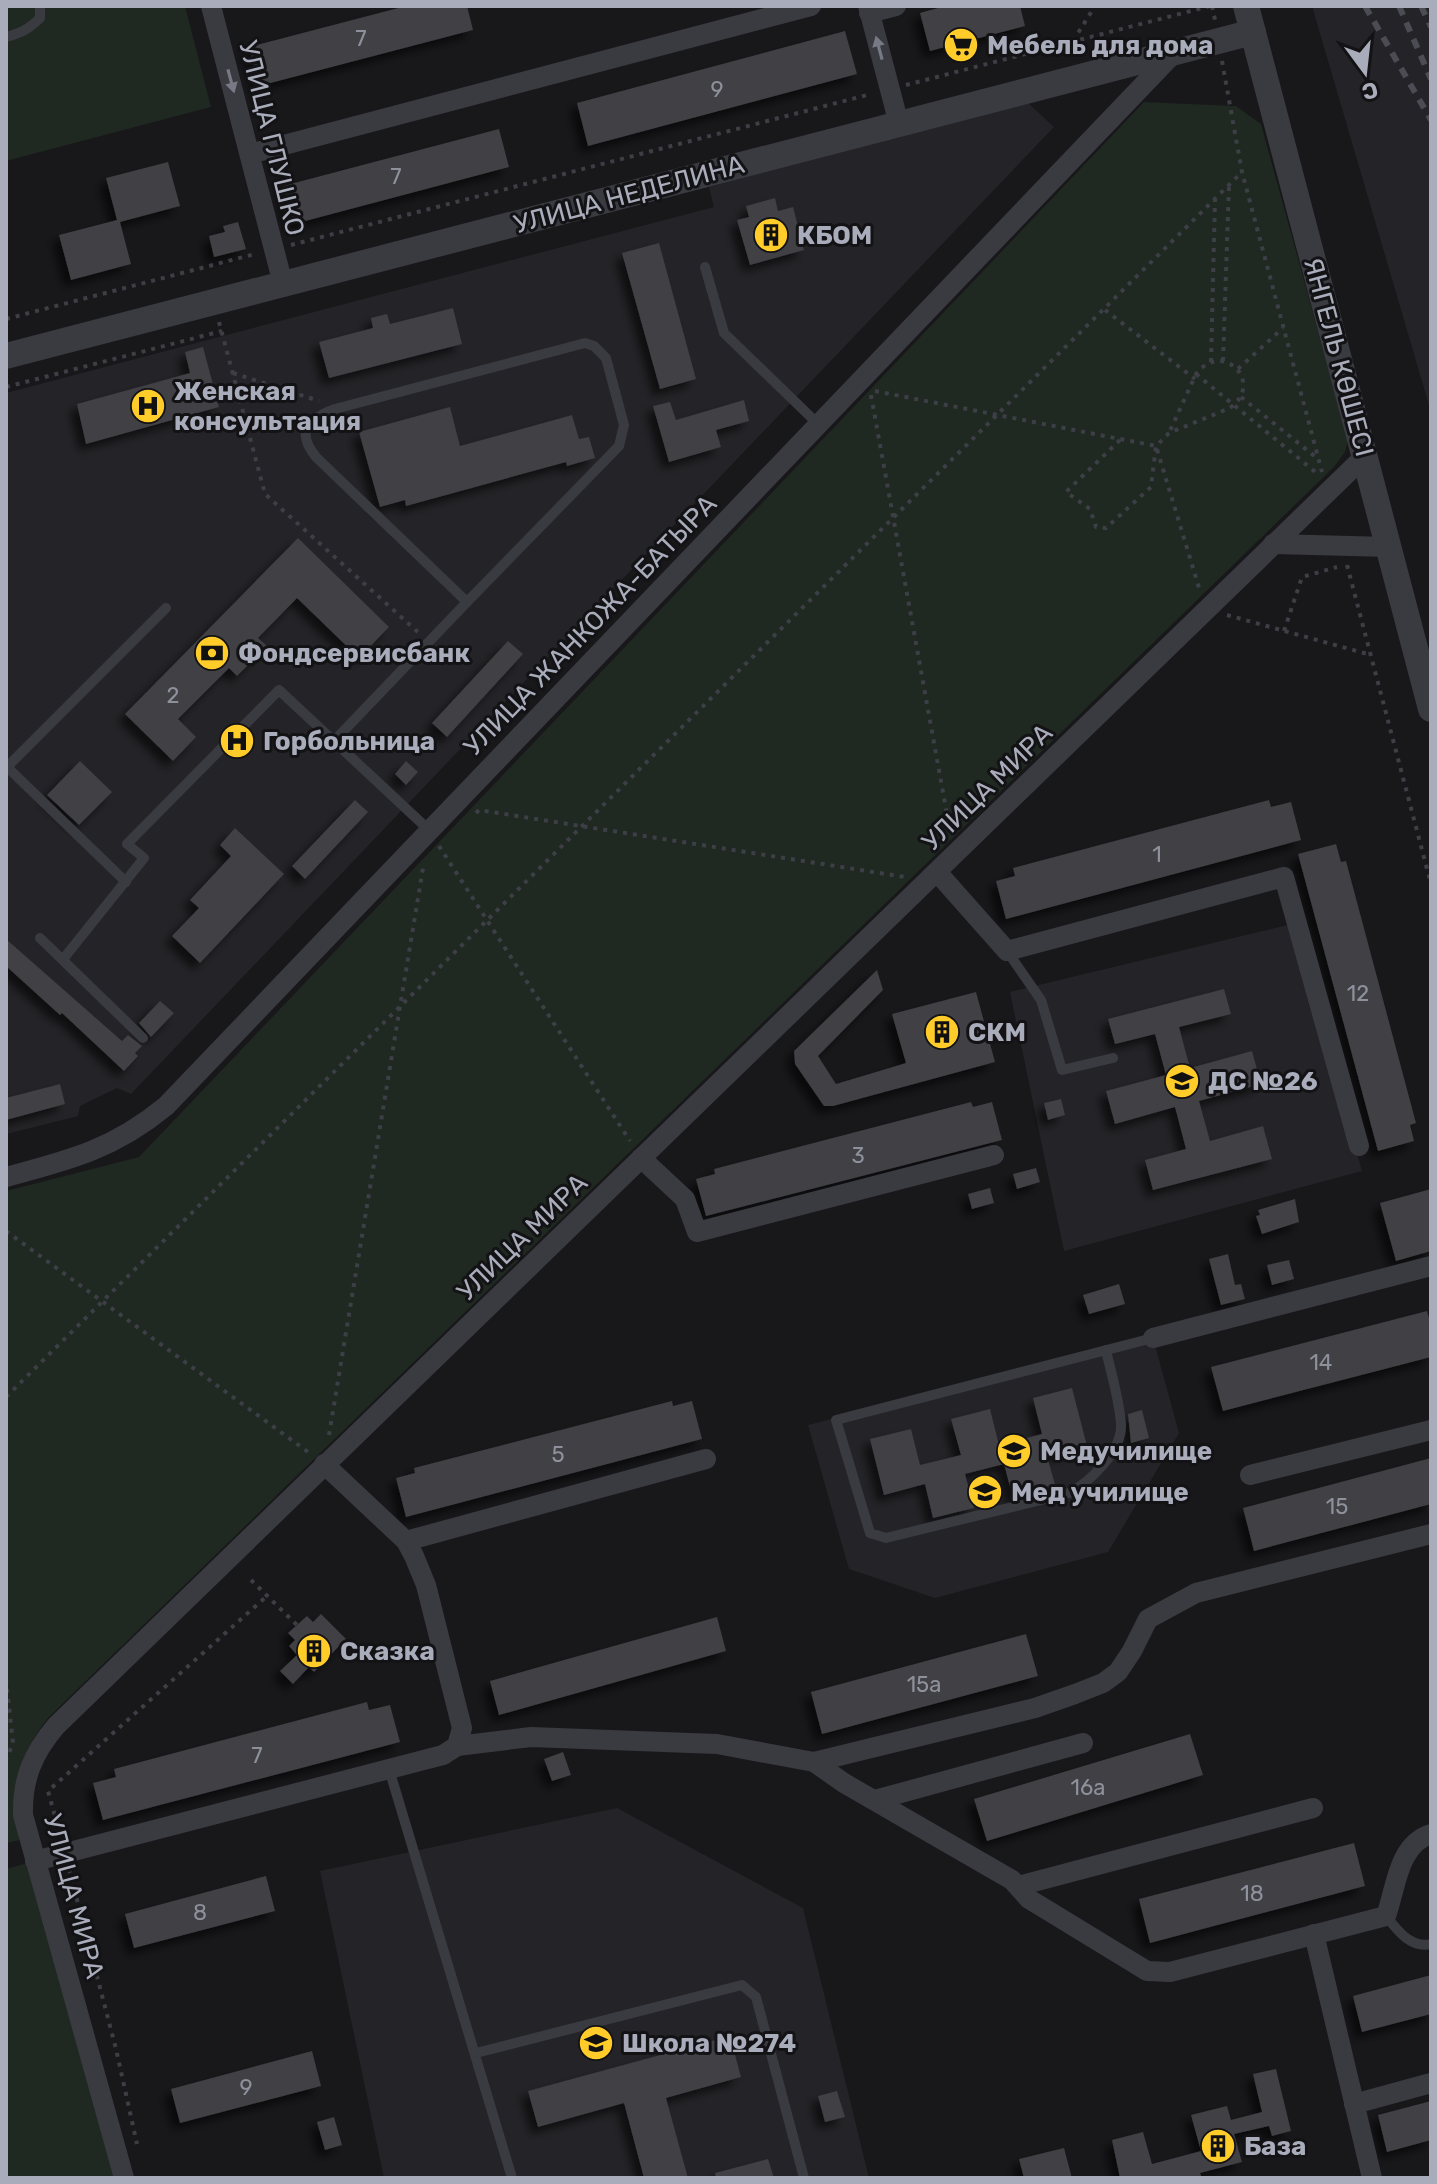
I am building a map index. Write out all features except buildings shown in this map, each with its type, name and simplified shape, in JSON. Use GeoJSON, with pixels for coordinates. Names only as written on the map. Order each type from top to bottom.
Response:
{"type":"FeatureCollection","features":[{"type":"Feature","properties":{"kind":"street","name":"УЛИЦА ГЛУШКО"},"geometry":{"type":"LineString","coordinates":[[211,6],[283,284]]}},
{"type":"Feature","properties":{"kind":"street"},"geometry":{"type":"LineString","coordinates":[[250,154],[811,6]]}},
{"type":"Feature","properties":{"kind":"street"},"geometry":{"type":"LineString","coordinates":[[896,6],[868,9],[899,124]]}},
{"type":"Feature","properties":{"kind":"street","name":"ЯНГЕЛЬ КӨШЕСІ"},"geometry":{"type":"LineString","coordinates":[[1246,6],[1389,547],[1423,649],[1431,709]]}},
{"type":"Feature","properties":{"kind":"street","name":"УЛИЦА НЕДЕЛИНА"},"geometry":{"type":"LineString","coordinates":[[6,356],[1253,32]]}},
{"type":"Feature","properties":{"kind":"street","name":"УЛИЦА ЖАНКОЖА-БАТЫРА"},"geometry":{"type":"LineString","coordinates":[[6,1177],[98,1150],[141,1126],[166,1106],[435,839],[818,424],[1174,53]]}},
{"type":"Feature","properties":{"kind":"street","name":"УЛИЦА МИРА"},"geometry":{"type":"LineString","coordinates":[[124,2178],[23,1815],[29,1769],[40,1745],[66,1715],[324,1464],[1365,456]]}},
{"type":"Feature","properties":{"kind":"street"},"geometry":{"type":"LineString","coordinates":[[1273,544],[1344,555],[1389,547]]}},
{"type":"Feature","properties":{"kind":"street"},"geometry":{"type":"LineString","coordinates":[[933,876],[1007,951],[1284,877],[1359,1146]]}},
{"type":"Feature","properties":{"kind":"street"},"geometry":{"type":"LineString","coordinates":[[641,1158],[685,1199],[697,1232],[994,1155]]}},
{"type":"Feature","properties":{"kind":"street"},"geometry":{"type":"LineString","coordinates":[[1153,1338],[1431,1266]]}},
{"type":"Feature","properties":{"kind":"street"},"geometry":{"type":"LineString","coordinates":[[1250,1475],[1431,1430]]}},
{"type":"Feature","properties":{"kind":"street"},"geometry":{"type":"LineString","coordinates":[[406,1541],[706,1459]]}},
{"type":"Feature","properties":{"kind":"street"},"geometry":{"type":"LineString","coordinates":[[324,1464],[406,1541],[426,1585],[462,1728],[457,1746]]}},
{"type":"Feature","properties":{"kind":"street"},"geometry":{"type":"LineString","coordinates":[[814,1762],[1035,1708],[1075,1694],[1103,1683],[1118,1672],[1148,1619],[1196,1593],[1431,1534]]}},
{"type":"Feature","properties":{"kind":"street"},"geometry":{"type":"LineString","coordinates":[[35,1861],[443,1755],[457,1746],[531,1737],[717,1744],[814,1762],[1012,1880],[1029,1899],[1147,1971],[1170,1972],[1386,1916],[1403,1858],[1420,1837],[1431,1834]]}},
{"type":"Feature","properties":{"kind":"street"},"geometry":{"type":"LineString","coordinates":[[875,1800],[1083,1743]]}},
{"type":"Feature","properties":{"kind":"street"},"geometry":{"type":"LineString","coordinates":[[1018,1886],[1313,1808]]}},
{"type":"Feature","properties":{"kind":"street"},"geometry":{"type":"LineString","coordinates":[[1314,1934],[1372,2178]]}},
{"type":"Feature","properties":{"kind":"street"},"geometry":{"type":"LineString","coordinates":[[1354,2104],[1431,2083]]}},
{"type":"Feature","properties":{"kind":"lane"},"geometry":{"type":"LineString","coordinates":[[6,37],[26,32],[40,18],[40,6]]}},
{"type":"Feature","properties":{"kind":"lane"},"geometry":{"type":"LineString","coordinates":[[705,267],[724,333],[818,424]]}},
{"type":"Feature","properties":{"kind":"lane"},"geometry":{"type":"LineString","coordinates":[[334,741],[619,446],[624,425],[606,358],[594,346],[585,343],[335,409],[319,415],[305,432],[307,446],[316,457],[467,602]]}},
{"type":"Feature","properties":{"kind":"lane"},"geometry":{"type":"LineString","coordinates":[[126,882],[6,766],[166,608]]}},
{"type":"Feature","properties":{"kind":"lane"},"geometry":{"type":"LineString","coordinates":[[64,958],[144,858],[127,844],[279,690],[435,839]]}},
{"type":"Feature","properties":{"kind":"lane"},"geometry":{"type":"LineString","coordinates":[[40,938],[143,1038]]}},
{"type":"Feature","properties":{"kind":"lane"},"geometry":{"type":"LineString","coordinates":[[1007,951],[1041,1000],[1062,1070],[1113,1058]]}},
{"type":"Feature","properties":{"kind":"lane"},"geometry":{"type":"LineString","coordinates":[[1106,1350],[1121,1426],[1111,1454],[1082,1486],[1069,1493],[886,1538],[870,1533],[836,1420],[1106,1350],[1153,1338]]}},
{"type":"Feature","properties":{"kind":"lane"},"geometry":{"type":"LineString","coordinates":[[389,1769],[512,2178]]}},
{"type":"Feature","properties":{"kind":"lane"},"geometry":{"type":"LineString","coordinates":[[1386,1916],[1403,1936],[1423,1946],[1431,1944]]}},
{"type":"Feature","properties":{"kind":"lane"},"geometry":{"type":"LineString","coordinates":[[476,2053],[742,1985],[756,1997],[804,2178]]}},
{"type":"Feature","properties":{"kind":"path"},"geometry":{"type":"LineString","coordinates":[[1072,42],[1095,6]]}},
{"type":"Feature","properties":{"kind":"path"},"geometry":{"type":"LineString","coordinates":[[6,319],[1211,6],[1242,172],[1324,479],[1234,406],[1104,309]]}},
{"type":"Feature","properties":{"kind":"path"},"geometry":{"type":"LineString","coordinates":[[6,1397],[1242,172]]}},
{"type":"Feature","properties":{"kind":"path"},"geometry":{"type":"LineString","coordinates":[[1223,361],[1229,185]]}},
{"type":"Feature","properties":{"kind":"path"},"geometry":{"type":"LineString","coordinates":[[1211,362],[1215,199]]}},
{"type":"Feature","properties":{"kind":"path"},"geometry":{"type":"LineString","coordinates":[[206,267],[265,494],[428,641]]}},
{"type":"Feature","properties":{"kind":"path"},"geometry":{"type":"LineString","coordinates":[[1237,369],[1283,328]]}},
{"type":"Feature","properties":{"kind":"path"},"geometry":{"type":"LineString","coordinates":[[6,387],[222,331]]}},
{"type":"Feature","properties":{"kind":"path"},"geometry":{"type":"LineString","coordinates":[[1121,439],[1066,492],[1090,509],[1096,527],[1106,528],[1151,487],[1156,446],[1169,433],[1196,377],[1211,362],[1223,361],[1237,369],[1243,383],[1241,397],[1234,406],[1169,433]]}},
{"type":"Feature","properties":{"kind":"path"},"geometry":{"type":"LineString","coordinates":[[233,373],[335,409]]}},
{"type":"Feature","properties":{"kind":"path"},"geometry":{"type":"LineString","coordinates":[[954,856],[870,391],[1156,446]]}},
{"type":"Feature","properties":{"kind":"path"},"geometry":{"type":"LineString","coordinates":[[1241,397],[1319,458]]}},
{"type":"Feature","properties":{"kind":"path"},"geometry":{"type":"LineString","coordinates":[[1156,446],[1206,609],[1371,655]]}},
{"type":"Feature","properties":{"kind":"path"},"geometry":{"type":"LineString","coordinates":[[1284,631],[1302,577],[1344,555],[1431,884]]}},
{"type":"Feature","properties":{"kind":"path"},"geometry":{"type":"LineString","coordinates":[[469,820],[479,810],[933,876]]}},
{"type":"Feature","properties":{"kind":"path"},"geometry":{"type":"LineString","coordinates":[[435,839],[450,838]]}},
{"type":"Feature","properties":{"kind":"path"},"geometry":{"type":"LineString","coordinates":[[432,856],[435,839]]}},
{"type":"Feature","properties":{"kind":"path"},"geometry":{"type":"LineString","coordinates":[[435,839],[641,1158]]}},
{"type":"Feature","properties":{"kind":"path"},"geometry":{"type":"LineString","coordinates":[[6,1231],[324,1464],[424,864]]}},
{"type":"Feature","properties":{"kind":"path"},"geometry":{"type":"LineString","coordinates":[[251,1580],[297,1625]]}},
{"type":"Feature","properties":{"kind":"path"},"geometry":{"type":"LineString","coordinates":[[6,1679],[13,1743],[7,1758]]}},
{"type":"Feature","properties":{"kind":"shaded area"},"geometry":{"type":"Polygon","coordinates":[[[6,6],[185,6],[211,107],[6,161],[6,6]]]}},
{"type":"Feature","properties":{"kind":"shaded area"},"geometry":{"type":"Polygon","coordinates":[[[1312,6],[1431,6],[1431,412],[1312,6]]]}},
{"type":"Feature","properties":{"kind":"shaded area","name":"Горбольница"},"geometry":{"type":"Polygon","coordinates":[[[1026,101],[1054,127],[131,1094],[117,1088],[80,1106],[78,1116],[6,1134],[6,393],[714,207],[709,187],[1026,101]]]}},
{"type":"Feature","properties":{"kind":"shaded area"},"geometry":{"type":"Polygon","coordinates":[[[1144,102],[1236,106],[1261,124],[1348,440],[1345,452],[1334,467],[49,1717],[28,1748],[23,1762],[18,1788],[20,1840],[6,1843],[6,1191],[139,1157],[1144,102]]]}},
{"type":"Feature","properties":{"kind":"shaded area","name":"ДС №26"},"geometry":{"type":"Polygon","coordinates":[[[1292,924],[1362,1171],[1064,1251],[1010,992],[1292,924]]]}},
{"type":"Feature","properties":{"kind":"shaded area","name":"Мед училище"},"geometry":{"type":"Polygon","coordinates":[[[1153,1338],[1179,1433],[1108,1552],[935,1598],[849,1569],[808,1425],[1153,1338]]]}},
{"type":"Feature","properties":{"kind":"shaded area","name":"Школа №274"},"geometry":{"type":"Polygon","coordinates":[[[617,1808],[803,1908],[869,2178],[384,2178],[320,1871],[617,1808]]]}},
{"type":"Feature","properties":{"kind":"shaded area"},"geometry":{"type":"Polygon","coordinates":[[[35,1861],[123,2178],[6,2178],[6,1869],[35,1861]]]}},
{"type":"Feature","properties":{"kind":"railway"},"geometry":{"type":"LineString","coordinates":[[1365,6],[1431,120]]}},
{"type":"Feature","properties":{"kind":"railway"},"geometry":{"type":"LineString","coordinates":[[1399,6],[1431,79]]}},
{"type":"Feature","properties":{"kind":"railway"},"geometry":{"type":"LineString","coordinates":[[1421,6],[1431,27]]}},
{"type":"Feature","properties":{"kind":"place","name":"Мебель для дома"},"geometry":{"type":"Point","coordinates":[961,45]}},
{"type":"Feature","properties":{"kind":"place","name":"КБОМ"},"geometry":{"type":"Point","coordinates":[771,235]}},
{"type":"Feature","properties":{"kind":"place","name":"Женская консультация"},"geometry":{"type":"Point","coordinates":[148,406]}},
{"type":"Feature","properties":{"kind":"place","name":"Фондсервисбанк"},"geometry":{"type":"Point","coordinates":[212,653]}},
{"type":"Feature","properties":{"kind":"place","name":"Горбольница"},"geometry":{"type":"Point","coordinates":[237,741]}},
{"type":"Feature","properties":{"kind":"place","name":"СКМ"},"geometry":{"type":"Point","coordinates":[942,1032]}},
{"type":"Feature","properties":{"kind":"place","name":"ДС №26"},"geometry":{"type":"Point","coordinates":[1182,1081]}},
{"type":"Feature","properties":{"kind":"place","name":"Медучилище"},"geometry":{"type":"Point","coordinates":[1014,1451]}},
{"type":"Feature","properties":{"kind":"place","name":"Мед училище"},"geometry":{"type":"Point","coordinates":[985,1492]}},
{"type":"Feature","properties":{"kind":"place","name":"Сказка"},"geometry":{"type":"Point","coordinates":[314,1651]}},
{"type":"Feature","properties":{"kind":"place","name":"Школа №274"},"geometry":{"type":"Point","coordinates":[596,2043]}},
{"type":"Feature","properties":{"kind":"place","name":"База"},"geometry":{"type":"Point","coordinates":[1218,2146]}}]}
